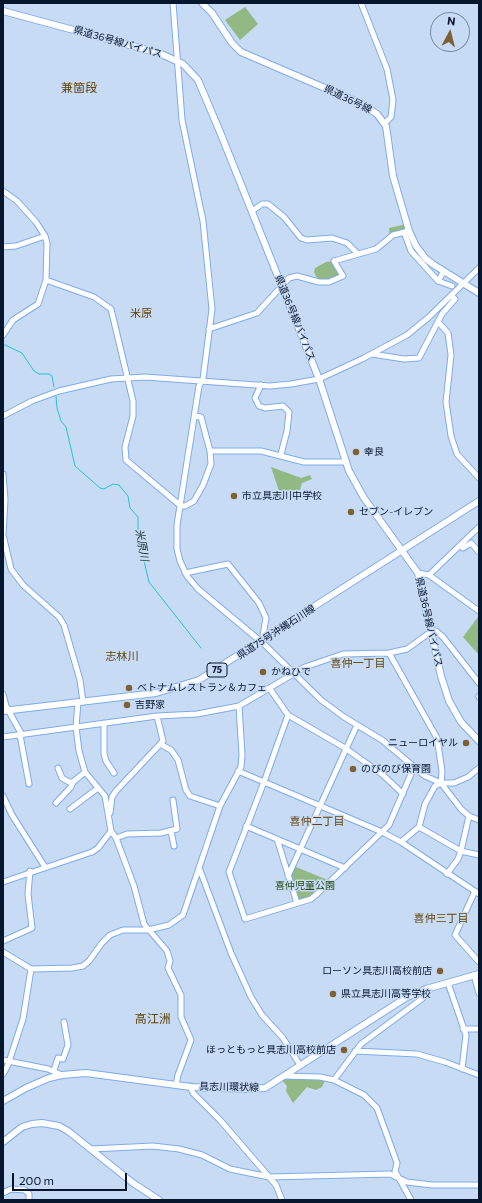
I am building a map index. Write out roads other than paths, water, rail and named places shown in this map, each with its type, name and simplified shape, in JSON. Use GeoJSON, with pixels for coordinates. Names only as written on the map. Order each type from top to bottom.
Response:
{"type":"FeatureCollection","features":[{"type":"Feature","properties":{"kind":"main road","name":"県道36号線"},"geometry":{"type":"LineString","coordinates":[[202,3],[212,13],[237,48],[248,55],[369,108],[377,114],[384,123]]}},
{"type":"Feature","properties":{"kind":"main road","name":"県道36号線バイパス"},"geometry":{"type":"LineString","coordinates":[[3,10],[136,46],[176,60],[187,68],[198,80],[319,379],[346,462],[364,498],[418,573],[441,676],[449,701],[461,722],[479,741]]}},
{"type":"Feature","properties":{"kind":"main road"},"geometry":{"type":"LineString","coordinates":[[384,123],[393,176],[406,231],[426,259],[479,293]]}},
{"type":"Feature","properties":{"kind":"main road","name":"県道75号沖縄石川線"},"geometry":{"type":"LineString","coordinates":[[6,710],[156,693],[179,688],[208,676],[479,501]]}},
{"type":"Feature","properties":{"kind":"main road","name":"具志川環状線"},"geometry":{"type":"LineString","coordinates":[[3,1101],[26,1088],[62,1075],[86,1073],[176,1085],[248,1089],[265,1088],[407,997],[426,989],[477,975]]}},
{"type":"Feature","properties":{"kind":"main road"},"geometry":{"type":"LineString","coordinates":[[3,1142],[22,1127],[32,1124],[50,1124],[68,1130],[133,1183],[160,1200]]}},
{"type":"Feature","properties":{"kind":"street"},"geometry":{"type":"LineString","coordinates":[[173,3],[176,60],[182,120],[203,221],[212,309],[177,525],[179,555],[185,573],[206,597],[261,642],[329,706],[382,740],[425,776],[441,783],[454,783],[479,768]]}},
{"type":"Feature","properties":{"kind":"street"},"geometry":{"type":"LineString","coordinates":[[361,3],[387,69],[393,100],[391,117],[384,123]]}},
{"type":"Feature","properties":{"kind":"street"},"geometry":{"type":"LineString","coordinates":[[3,191],[17,201],[36,222],[45,236],[47,243],[46,280],[38,304],[12,320],[3,336]]}},
{"type":"Feature","properties":{"kind":"street"},"geometry":{"type":"LineString","coordinates":[[252,211],[262,204],[268,204],[284,217],[301,238],[306,240],[332,238],[347,243],[358,254]]}},
{"type":"Feature","properties":{"kind":"street"},"geometry":{"type":"LineString","coordinates":[[210,328],[258,313],[289,278],[297,276],[319,282],[329,282],[343,276],[334,261],[376,249],[393,235],[406,231],[411,251],[438,281],[452,286]]}},
{"type":"Feature","properties":{"kind":"street"},"geometry":{"type":"LineString","coordinates":[[3,247],[16,246],[45,236]]}},
{"type":"Feature","properties":{"kind":"street"},"geometry":{"type":"LineString","coordinates":[[3,416],[32,401],[69,388],[99,380],[129,378],[281,385],[319,379],[372,354],[414,329],[452,296],[479,268]]}},
{"type":"Feature","properties":{"kind":"street"},"geometry":{"type":"LineString","coordinates":[[438,281],[444,271]]}},
{"type":"Feature","properties":{"kind":"street"},"geometry":{"type":"LineString","coordinates":[[46,280],[94,297],[111,310],[129,378],[133,408],[126,447],[126,460],[180,506],[185,506],[194,501],[212,464],[210,451],[200,417],[195,416]]}},
{"type":"Feature","properties":{"kind":"street"},"geometry":{"type":"LineString","coordinates":[[372,354],[404,359],[420,358],[442,314],[455,299],[452,296]]}},
{"type":"Feature","properties":{"kind":"street"},"geometry":{"type":"LineString","coordinates":[[439,322],[448,333],[451,355],[446,402],[451,436],[457,454],[479,478]]}},
{"type":"Feature","properties":{"kind":"street"},"geometry":{"type":"LineString","coordinates":[[261,385],[255,398],[259,406],[265,408],[282,406],[289,412],[287,431],[281,454]]}},
{"type":"Feature","properties":{"kind":"street"},"geometry":{"type":"LineString","coordinates":[[210,451],[261,451],[281,454],[304,462],[346,462]]}},
{"type":"Feature","properties":{"kind":"street"},"geometry":{"type":"LineString","coordinates":[[3,474],[5,500],[3,534],[12,569],[23,585],[59,617],[64,625],[80,680],[80,702],[76,727],[79,751],[85,772],[105,796],[111,831],[116,838],[134,886],[140,915],[148,930],[167,951],[170,961],[168,968],[181,995],[181,1016],[191,1040],[178,1074],[176,1085]]}},
{"type":"Feature","properties":{"kind":"street"},"geometry":{"type":"LineString","coordinates":[[429,575],[461,546],[479,526]]}},
{"type":"Feature","properties":{"kind":"street"},"geometry":{"type":"LineString","coordinates":[[461,546],[463,548],[471,543],[479,552]]}},
{"type":"Feature","properties":{"kind":"street"},"geometry":{"type":"LineString","coordinates":[[185,573],[228,564],[261,608],[266,618],[261,642]]}},
{"type":"Feature","properties":{"kind":"street"},"geometry":{"type":"LineString","coordinates":[[418,573],[429,575],[479,611]]}},
{"type":"Feature","properties":{"kind":"street"},"geometry":{"type":"LineString","coordinates":[[3,737],[157,716],[197,714],[239,706],[305,667],[343,654],[389,653],[408,649],[432,631],[436,631],[443,637],[479,683]]}},
{"type":"Feature","properties":{"kind":"street"},"geometry":{"type":"LineString","coordinates":[[389,653],[437,738],[442,771],[441,783],[453,800],[468,816],[479,820]]}},
{"type":"Feature","properties":{"kind":"street"},"geometry":{"type":"LineString","coordinates":[[270,689],[288,715],[345,748],[383,775],[403,794]]}},
{"type":"Feature","properties":{"kind":"street"},"geometry":{"type":"LineString","coordinates":[[3,694],[6,710],[21,735],[29,784]]}},
{"type":"Feature","properties":{"kind":"street"},"geometry":{"type":"LineString","coordinates":[[3,952],[31,969],[72,968],[83,966],[89,961],[110,935],[123,930],[148,930],[170,925],[183,915],[200,870],[220,806],[238,771],[242,755],[239,706]]}},
{"type":"Feature","properties":{"kind":"street"},"geometry":{"type":"LineString","coordinates":[[288,715],[229,872],[245,918],[311,899],[389,825],[414,767]]}},
{"type":"Feature","properties":{"kind":"street"},"geometry":{"type":"LineString","coordinates":[[108,816],[112,797],[116,791],[163,741],[157,716]]}},
{"type":"Feature","properties":{"kind":"street"},"geometry":{"type":"LineString","coordinates":[[104,723],[104,754],[106,761],[114,772]]}},
{"type":"Feature","properties":{"kind":"street"},"geometry":{"type":"LineString","coordinates":[[288,876],[345,748],[357,725]]}},
{"type":"Feature","properties":{"kind":"street"},"geometry":{"type":"LineString","coordinates":[[160,744],[171,750],[178,760],[186,790],[190,796],[220,806]]}},
{"type":"Feature","properties":{"kind":"street"},"geometry":{"type":"LineString","coordinates":[[58,768],[62,778],[68,782],[73,782]]}},
{"type":"Feature","properties":{"kind":"street"},"geometry":{"type":"LineString","coordinates":[[238,771],[320,804],[382,832],[401,842],[477,893],[455,935],[479,960]]}},
{"type":"Feature","properties":{"kind":"street"},"geometry":{"type":"LineString","coordinates":[[56,803],[71,787],[73,782],[85,772]]}},
{"type":"Feature","properties":{"kind":"street"},"geometry":{"type":"LineString","coordinates":[[401,842],[419,827],[425,804],[435,786],[441,783]]}},
{"type":"Feature","properties":{"kind":"street"},"geometry":{"type":"LineString","coordinates":[[70,810],[98,788]]}},
{"type":"Feature","properties":{"kind":"street"},"geometry":{"type":"LineString","coordinates":[[3,796],[12,815],[45,867]]}},
{"type":"Feature","properties":{"kind":"street"},"geometry":{"type":"LineString","coordinates":[[116,838],[127,834],[160,833],[177,829],[173,800]]}},
{"type":"Feature","properties":{"kind":"street"},"geometry":{"type":"LineString","coordinates":[[447,874],[458,859],[461,851],[468,816]]}},
{"type":"Feature","properties":{"kind":"street"},"geometry":{"type":"LineString","coordinates":[[246,826],[301,848],[345,868]]}},
{"type":"Feature","properties":{"kind":"street"},"geometry":{"type":"LineString","coordinates":[[419,827],[461,851],[479,855]]}},
{"type":"Feature","properties":{"kind":"street"},"geometry":{"type":"LineString","coordinates":[[3,882],[30,871],[92,852],[98,848],[111,831]]}},
{"type":"Feature","properties":{"kind":"street"},"geometry":{"type":"LineString","coordinates":[[170,831],[174,846]]}},
{"type":"Feature","properties":{"kind":"street"},"geometry":{"type":"LineString","coordinates":[[277,839],[297,903]]}},
{"type":"Feature","properties":{"kind":"street"},"geometry":{"type":"LineString","coordinates":[[200,870],[231,953],[251,996],[262,1015],[283,1038],[300,1065]]}},
{"type":"Feature","properties":{"kind":"street"},"geometry":{"type":"LineString","coordinates":[[3,941],[32,928],[28,894],[30,871]]}},
{"type":"Feature","properties":{"kind":"street"},"geometry":{"type":"LineString","coordinates":[[3,1074],[10,1060],[23,1019],[31,969]]}},
{"type":"Feature","properties":{"kind":"street"},"geometry":{"type":"LineString","coordinates":[[477,975],[479,993]]}},
{"type":"Feature","properties":{"kind":"street"},"geometry":{"type":"LineString","coordinates":[[448,983],[466,1035],[462,1069]]}},
{"type":"Feature","properties":{"kind":"street"},"geometry":{"type":"LineString","coordinates":[[334,1080],[361,1044],[423,998],[426,989]]}},
{"type":"Feature","properties":{"kind":"street"},"geometry":{"type":"LineString","coordinates":[[54,1070],[58,1058],[63,1059],[68,1045],[64,1022]]}},
{"type":"Feature","properties":{"kind":"street"},"geometry":{"type":"LineString","coordinates":[[463,1029],[479,1029]]}},
{"type":"Feature","properties":{"kind":"street"},"geometry":{"type":"LineString","coordinates":[[355,1051],[417,1054],[445,1062],[479,1075]]}},
{"type":"Feature","properties":{"kind":"street"},"geometry":{"type":"LineString","coordinates":[[3,1060],[10,1060],[54,1070],[62,1075]]}},
{"type":"Feature","properties":{"kind":"street"},"geometry":{"type":"LineString","coordinates":[[283,1076],[320,1077],[334,1080],[364,1095],[377,1108],[397,1164],[395,1171],[411,1200]]}},
{"type":"Feature","properties":{"kind":"street"},"geometry":{"type":"LineString","coordinates":[[190,1086],[193,1093],[220,1120],[276,1185],[282,1200]]}},
{"type":"Feature","properties":{"kind":"street"},"geometry":{"type":"LineString","coordinates":[[91,1149],[153,1146],[179,1149],[202,1155],[230,1169],[269,1177],[390,1174],[407,1182],[432,1185],[479,1185]]}},
{"type":"Feature","properties":{"kind":"street"},"geometry":{"type":"LineString","coordinates":[[3,1193],[11,1189],[25,1190],[29,1194],[29,1200]]}},
{"type":"Feature","properties":{"kind":"waterway","name":"米原川"},"geometry":{"type":"LineString","coordinates":[[3,344],[22,353],[34,371],[39,374],[49,374],[52,376],[54,387]]}},
{"type":"Feature","properties":{"kind":"waterway","name":"米原川"},"geometry":{"type":"LineString","coordinates":[[56,396],[57,408],[61,421],[66,427],[75,466],[100,488],[104,489],[113,484],[119,485],[128,496],[130,508],[138,517],[138,536],[149,582],[201,648]]}},
{"type":"Feature","properties":{"kind":"place","name":"幸良"},"geometry":{"type":"Point","coordinates":[356,452]}},
{"type":"Feature","properties":{"kind":"place","name":"市立具志川中学校"},"geometry":{"type":"Point","coordinates":[234,496]}},
{"type":"Feature","properties":{"kind":"place","name":"セブン-イレブン"},"geometry":{"type":"Point","coordinates":[351,512]}},
{"type":"Feature","properties":{"kind":"place","name":"かねひで"},"geometry":{"type":"Point","coordinates":[263,672]}},
{"type":"Feature","properties":{"kind":"place","name":"ベトナムレストラン＆カフェ"},"geometry":{"type":"Point","coordinates":[129,688]}},
{"type":"Feature","properties":{"kind":"place","name":"吉野家"},"geometry":{"type":"Point","coordinates":[127,705]}},
{"type":"Feature","properties":{"kind":"place","name":"ニューロイヤル"},"geometry":{"type":"Point","coordinates":[466,743]}},
{"type":"Feature","properties":{"kind":"place","name":"のびのび保育園"},"geometry":{"type":"Point","coordinates":[353,769]}},
{"type":"Feature","properties":{"kind":"place","name":"ローソン具志川高校前店"},"geometry":{"type":"Point","coordinates":[440,971]}},
{"type":"Feature","properties":{"kind":"place","name":"県立具志川高等学校"},"geometry":{"type":"Point","coordinates":[333,994]}},
{"type":"Feature","properties":{"kind":"place","name":"ほっともっと具志川高校前店"},"geometry":{"type":"Point","coordinates":[344,1050]}},
{"type":"Feature","properties":{"kind":"district","name":"兼箇段"},"geometry":{"type":"Point","coordinates":[79,88]}},
{"type":"Feature","properties":{"kind":"district","name":"米原"},"geometry":{"type":"Point","coordinates":[141,313]}},
{"type":"Feature","properties":{"kind":"district","name":"志林川"},"geometry":{"type":"Point","coordinates":[122,656]}},
{"type":"Feature","properties":{"kind":"district","name":"喜仲一丁目"},"geometry":{"type":"Point","coordinates":[358,663]}},
{"type":"Feature","properties":{"kind":"district","name":"喜仲二丁目"},"geometry":{"type":"Point","coordinates":[317,821]}},
{"type":"Feature","properties":{"kind":"district","name":"喜仲三丁目"},"geometry":{"type":"Point","coordinates":[441,918]}},
{"type":"Feature","properties":{"kind":"district","name":"高江洲"},"geometry":{"type":"Point","coordinates":[153,1019]}},
{"type":"Feature","properties":{"kind":"park label","name":"喜仲児童公園"},"geometry":{"type":"Point","coordinates":[305,886]}}]}
